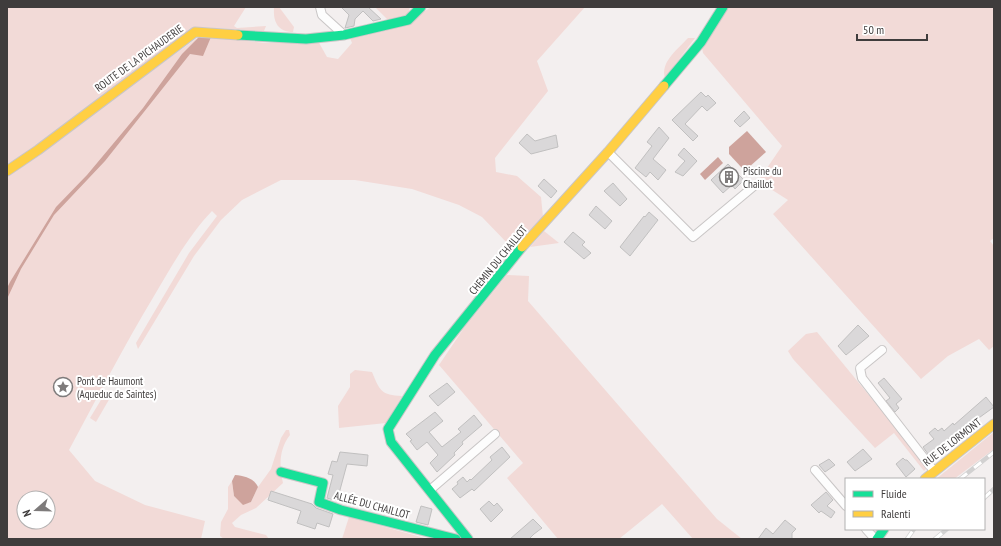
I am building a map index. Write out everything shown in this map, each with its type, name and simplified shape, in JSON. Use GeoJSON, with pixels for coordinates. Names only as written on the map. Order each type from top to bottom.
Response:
{"type":"FeatureCollection","features":[{"type":"Feature","properties":{"kind":"street"},"geometry":{"type":"LineString","coordinates":[[320,7],[322,15],[344,35]]}},
{"type":"Feature","properties":{"kind":"street","name":"ROUTE DE LA PICHAUDERIE"},"geometry":{"type":"LineString","coordinates":[[7,171],[38,150],[195,32],[306,39],[344,35],[408,20],[421,7]]}},
{"type":"Feature","properties":{"kind":"street","name":"CHEMIN DU CHAILLOT"},"geometry":{"type":"LineString","coordinates":[[468,539],[391,442],[388,429],[435,356],[512,258],[608,152],[701,42],[723,7]]}},
{"type":"Feature","properties":{"kind":"street"},"geometry":{"type":"LineString","coordinates":[[608,152],[693,237],[754,186]]}},
{"type":"Feature","properties":{"kind":"street"},"geometry":{"type":"LineString","coordinates":[[882,350],[860,368],[862,378],[934,471]]}},
{"type":"Feature","properties":{"kind":"street","name":"RUE DE LORMONT"},"geometry":{"type":"LineString","coordinates":[[926,478],[994,424]]}},
{"type":"Feature","properties":{"kind":"street"},"geometry":{"type":"LineString","coordinates":[[430,490],[495,434]]}},
{"type":"Feature","properties":{"kind":"street"},"geometry":{"type":"LineString","coordinates":[[815,470],[845,505]]}},
{"type":"Feature","properties":{"kind":"street","name":"ALLÉE DU CHAILLOT"},"geometry":{"type":"LineString","coordinates":[[281,472],[323,483],[319,502],[341,510],[456,539]]}},
{"type":"Feature","properties":{"kind":"street"},"geometry":{"type":"LineString","coordinates":[[867,530],[876,539],[883,530]]}},
{"type":"Feature","properties":{"kind":"shaded area"},"geometry":{"type":"Polygon","coordinates":[[[7,7],[246,7],[234,26],[237,28],[266,26],[264,31],[199,27],[7,167],[7,7]]]}},
{"type":"Feature","properties":{"kind":"shaded area"},"geometry":{"type":"Polygon","coordinates":[[[279,7],[294,27],[293,32],[288,32],[280,28],[276,22],[274,18],[274,8],[279,7]]]}},
{"type":"Feature","properties":{"kind":"shaded area"},"geometry":{"type":"Polygon","coordinates":[[[375,7],[410,7],[407,17],[389,21],[375,7]]]}},
{"type":"Feature","properties":{"kind":"shaded area"},"geometry":{"type":"Polygon","coordinates":[[[431,7],[585,7],[537,61],[548,91],[495,158],[496,172],[517,176],[541,197],[543,217],[514,250],[482,217],[459,205],[412,189],[355,180],[281,180],[242,200],[221,220],[194,256],[138,349],[136,343],[189,253],[217,216],[212,211],[195,231],[167,274],[121,353],[69,450],[95,481],[145,505],[205,521],[201,539],[7,539],[7,175],[200,36],[266,43],[318,41],[327,57],[338,59],[352,43],[350,38],[410,21],[431,7]]]}},
{"type":"Feature","properties":{"kind":"shaded area"},"geometry":{"type":"Polygon","coordinates":[[[723,7],[994,7],[994,238],[990,241],[994,246],[994,346],[989,350],[979,339],[948,356],[921,379],[773,214],[788,200],[758,181],[782,146],[703,53],[701,42],[723,7]]]}},
{"type":"Feature","properties":{"kind":"shaded area"},"geometry":{"type":"Polygon","coordinates":[[[200,36],[211,37],[203,56],[190,54],[105,161],[54,215],[21,269],[7,299],[7,288],[10,282],[56,207],[87,175],[143,108],[182,54],[200,36]]]}},
{"type":"Feature","properties":{"kind":"shaded area"},"geometry":{"type":"Polygon","coordinates":[[[688,38],[695,38],[665,78],[664,72],[667,61],[688,38]]]}},
{"type":"Feature","properties":{"kind":"shaded area"},"geometry":{"type":"Polygon","coordinates":[[[747,131],[766,152],[748,168],[742,168],[729,154],[729,147],[747,131]]]}},
{"type":"Feature","properties":{"kind":"shaded area"},"geometry":{"type":"Polygon","coordinates":[[[718,157],[723,163],[705,180],[700,174],[718,157]]]}},
{"type":"Feature","properties":{"kind":"shaded area"},"geometry":{"type":"Polygon","coordinates":[[[544,231],[559,243],[530,247],[544,231]]]}},
{"type":"Feature","properties":{"kind":"shaded area"},"geometry":{"type":"Polygon","coordinates":[[[507,275],[529,276],[528,301],[717,519],[742,539],[693,539],[662,504],[619,539],[558,539],[507,478],[523,463],[439,365],[464,328],[507,275]]]}},
{"type":"Feature","properties":{"kind":"shaded area"},"geometry":{"type":"Polygon","coordinates":[[[817,332],[928,467],[924,471],[894,433],[875,448],[793,359],[788,351],[806,334],[817,332]]]}},
{"type":"Feature","properties":{"kind":"shaded area"},"geometry":{"type":"Polygon","coordinates":[[[355,370],[372,372],[379,388],[382,391],[385,393],[402,396],[386,423],[339,428],[338,406],[350,387],[350,374],[355,370]]]}},
{"type":"Feature","properties":{"kind":"shaded area"},"geometry":{"type":"Polygon","coordinates":[[[107,390],[114,391],[96,422],[90,418],[107,390]]]}},
{"type":"Feature","properties":{"kind":"shaded area"},"geometry":{"type":"Polygon","coordinates":[[[286,430],[289,430],[290,435],[286,440],[281,458],[283,483],[256,508],[241,515],[232,523],[235,527],[266,535],[269,539],[224,539],[220,536],[221,522],[228,509],[228,487],[232,481],[234,496],[243,504],[251,502],[258,487],[271,469],[281,438],[286,430]]]}},
{"type":"Feature","properties":{"kind":"shaded area"},"geometry":{"type":"Polygon","coordinates":[[[994,432],[994,449],[955,478],[937,478],[994,432]]]}},
{"type":"Feature","properties":{"kind":"shaded area"},"geometry":{"type":"Polygon","coordinates":[[[235,475],[254,481],[258,487],[251,502],[243,505],[234,496],[232,481],[235,475]]]}},
{"type":"Feature","properties":{"kind":"shaded area"},"geometry":{"type":"Polygon","coordinates":[[[349,517],[428,539],[342,539],[349,517]]]}},
{"type":"Feature","properties":{"kind":"building"},"geometry":{"type":"Polygon","coordinates":[[[341,7],[368,7],[381,19],[373,21],[363,11],[355,19],[354,26],[345,28],[349,15],[341,7]]]}},
{"type":"Feature","properties":{"kind":"building"},"geometry":{"type":"Polygon","coordinates":[[[701,92],[706,97],[708,95],[716,103],[707,111],[702,106],[685,124],[698,136],[693,141],[672,120],[701,92]]]}},
{"type":"Feature","properties":{"kind":"building"},"geometry":{"type":"Polygon","coordinates":[[[744,111],[750,118],[740,127],[734,121],[744,111]]]}},
{"type":"Feature","properties":{"kind":"building"},"geometry":{"type":"Polygon","coordinates":[[[659,127],[669,138],[653,159],[666,170],[658,180],[650,172],[646,177],[635,168],[652,146],[647,142],[659,127]]]}},
{"type":"Feature","properties":{"kind":"building"},"geometry":{"type":"Polygon","coordinates":[[[527,134],[535,141],[556,135],[558,147],[531,154],[519,143],[527,134]]]}},
{"type":"Feature","properties":{"kind":"building"},"geometry":{"type":"Polygon","coordinates":[[[684,148],[697,161],[683,176],[675,172],[685,161],[678,155],[684,148]]]}},
{"type":"Feature","properties":{"kind":"building","name":"Piscine du Chaillot"},"geometry":{"type":"Polygon","coordinates":[[[728,164],[744,180],[735,189],[732,185],[723,193],[711,180],[728,164]]]}},
{"type":"Feature","properties":{"kind":"building"},"geometry":{"type":"Polygon","coordinates":[[[544,179],[557,191],[551,198],[538,186],[544,179]]]}},
{"type":"Feature","properties":{"kind":"building"},"geometry":{"type":"Polygon","coordinates":[[[613,183],[627,199],[620,206],[604,191],[613,183]]]}},
{"type":"Feature","properties":{"kind":"building"},"geometry":{"type":"Polygon","coordinates":[[[596,206],[612,221],[605,229],[589,215],[596,206]]]}},
{"type":"Feature","properties":{"kind":"building"},"geometry":{"type":"Polygon","coordinates":[[[649,212],[658,220],[630,256],[620,247],[644,216],[645,217],[649,212]]]}},
{"type":"Feature","properties":{"kind":"building"},"geometry":{"type":"Polygon","coordinates":[[[573,232],[585,242],[582,245],[591,253],[584,259],[564,242],[573,232]]]}},
{"type":"Feature","properties":{"kind":"building"},"geometry":{"type":"Polygon","coordinates":[[[858,325],[869,336],[846,355],[838,346],[858,325]]]}},
{"type":"Feature","properties":{"kind":"building"},"geometry":{"type":"Polygon","coordinates":[[[884,378],[902,399],[896,404],[899,408],[895,412],[886,401],[890,398],[878,383],[884,378]]]}},
{"type":"Feature","properties":{"kind":"building"},"geometry":{"type":"Polygon","coordinates":[[[447,383],[455,392],[438,406],[429,396],[447,383]]]}},
{"type":"Feature","properties":{"kind":"building"},"geometry":{"type":"Polygon","coordinates":[[[986,397],[994,407],[969,425],[931,458],[923,447],[934,439],[929,433],[935,428],[938,431],[942,428],[944,431],[953,423],[954,425],[986,397]]]}},
{"type":"Feature","properties":{"kind":"building"},"geometry":{"type":"Polygon","coordinates":[[[435,412],[443,421],[429,432],[442,447],[461,432],[458,429],[474,415],[482,425],[462,442],[463,444],[454,453],[455,455],[437,472],[430,463],[438,455],[427,442],[417,450],[410,441],[412,440],[406,434],[435,412]]]}},
{"type":"Feature","properties":{"kind":"building"},"geometry":{"type":"Polygon","coordinates":[[[502,447],[510,457],[474,491],[472,489],[460,498],[452,489],[458,484],[457,482],[463,477],[467,482],[470,479],[471,480],[492,460],[490,457],[502,447]]]}},
{"type":"Feature","properties":{"kind":"building"},"geometry":{"type":"Polygon","coordinates":[[[863,449],[872,459],[855,471],[847,462],[863,449]]]}},
{"type":"Feature","properties":{"kind":"building"},"geometry":{"type":"Polygon","coordinates":[[[340,452],[368,455],[367,466],[347,464],[337,501],[327,498],[333,475],[328,474],[332,461],[337,462],[340,452]]]}},
{"type":"Feature","properties":{"kind":"building"},"geometry":{"type":"Polygon","coordinates":[[[903,458],[907,460],[915,469],[906,477],[896,464],[903,458]]]}},
{"type":"Feature","properties":{"kind":"building"},"geometry":{"type":"Polygon","coordinates":[[[829,459],[835,465],[825,472],[819,465],[829,459]]]}},
{"type":"Feature","properties":{"kind":"building"},"geometry":{"type":"Polygon","coordinates":[[[271,491],[312,504],[316,508],[333,514],[329,527],[317,523],[315,529],[297,523],[301,511],[268,500],[271,491]]]}},
{"type":"Feature","properties":{"kind":"building"},"geometry":{"type":"Polygon","coordinates":[[[826,492],[833,500],[827,506],[835,512],[831,518],[821,511],[819,513],[811,505],[826,492]]]}},
{"type":"Feature","properties":{"kind":"building"},"geometry":{"type":"Polygon","coordinates":[[[489,501],[494,506],[497,503],[503,510],[491,522],[480,509],[489,501]]]}},
{"type":"Feature","properties":{"kind":"building"},"geometry":{"type":"Polygon","coordinates":[[[421,506],[432,509],[428,525],[416,522],[421,506]]]}},
{"type":"Feature","properties":{"kind":"building"},"geometry":{"type":"Polygon","coordinates":[[[533,519],[542,528],[529,539],[510,539],[533,519]]]}},
{"type":"Feature","properties":{"kind":"building"},"geometry":{"type":"Polygon","coordinates":[[[785,520],[796,529],[792,533],[792,539],[758,539],[766,528],[773,534],[785,520]]]}},
{"type":"Feature","properties":{"kind":"railway"},"geometry":{"type":"LineString","coordinates":[[961,478],[994,452]]}},
{"type":"Feature","properties":{"kind":"railway"},"geometry":{"type":"LineString","coordinates":[[985,497],[994,489]]}},
{"type":"Feature","properties":{"kind":"railway"},"geometry":{"type":"LineString","coordinates":[[907,539],[913,530]]}},
{"type":"Feature","properties":{"kind":"railway"},"geometry":{"type":"LineString","coordinates":[[935,539],[946,530]]}},
{"type":"Feature","properties":{"kind":"traffic: fast"},"geometry":{"type":"LineString","coordinates":[[238,35],[306,39],[344,35],[408,20],[421,7]]}},
{"type":"Feature","properties":{"kind":"traffic: fast"},"geometry":{"type":"LineString","coordinates":[[664,86],[701,42],[723,7]]}},
{"type":"Feature","properties":{"kind":"traffic: fast"},"geometry":{"type":"LineString","coordinates":[[468,539],[391,442],[388,429],[435,355],[522,247]]}},
{"type":"Feature","properties":{"kind":"traffic: fast"},"geometry":{"type":"LineString","coordinates":[[281,472],[323,483],[319,502],[341,510],[456,539]]}},
{"type":"Feature","properties":{"kind":"traffic: fast"},"geometry":{"type":"LineString","coordinates":[[877,539],[883,530]]}},
{"type":"Feature","properties":{"kind":"traffic: slow"},"geometry":{"type":"LineString","coordinates":[[7,171],[38,150],[195,32],[238,35]]}},
{"type":"Feature","properties":{"kind":"traffic: slow"},"geometry":{"type":"LineString","coordinates":[[522,247],[608,152],[664,86]]}},
{"type":"Feature","properties":{"kind":"traffic: slow"},"geometry":{"type":"LineString","coordinates":[[926,478],[994,424]]}},
{"type":"Feature","properties":{"kind":"place","name":"Piscine du Chaillot"},"geometry":{"type":"Point","coordinates":[729,177]}},
{"type":"Feature","properties":{"kind":"place","name":"Pont de Haumont (Aqueduc de Saintes)"},"geometry":{"type":"Point","coordinates":[63,387]}}]}
